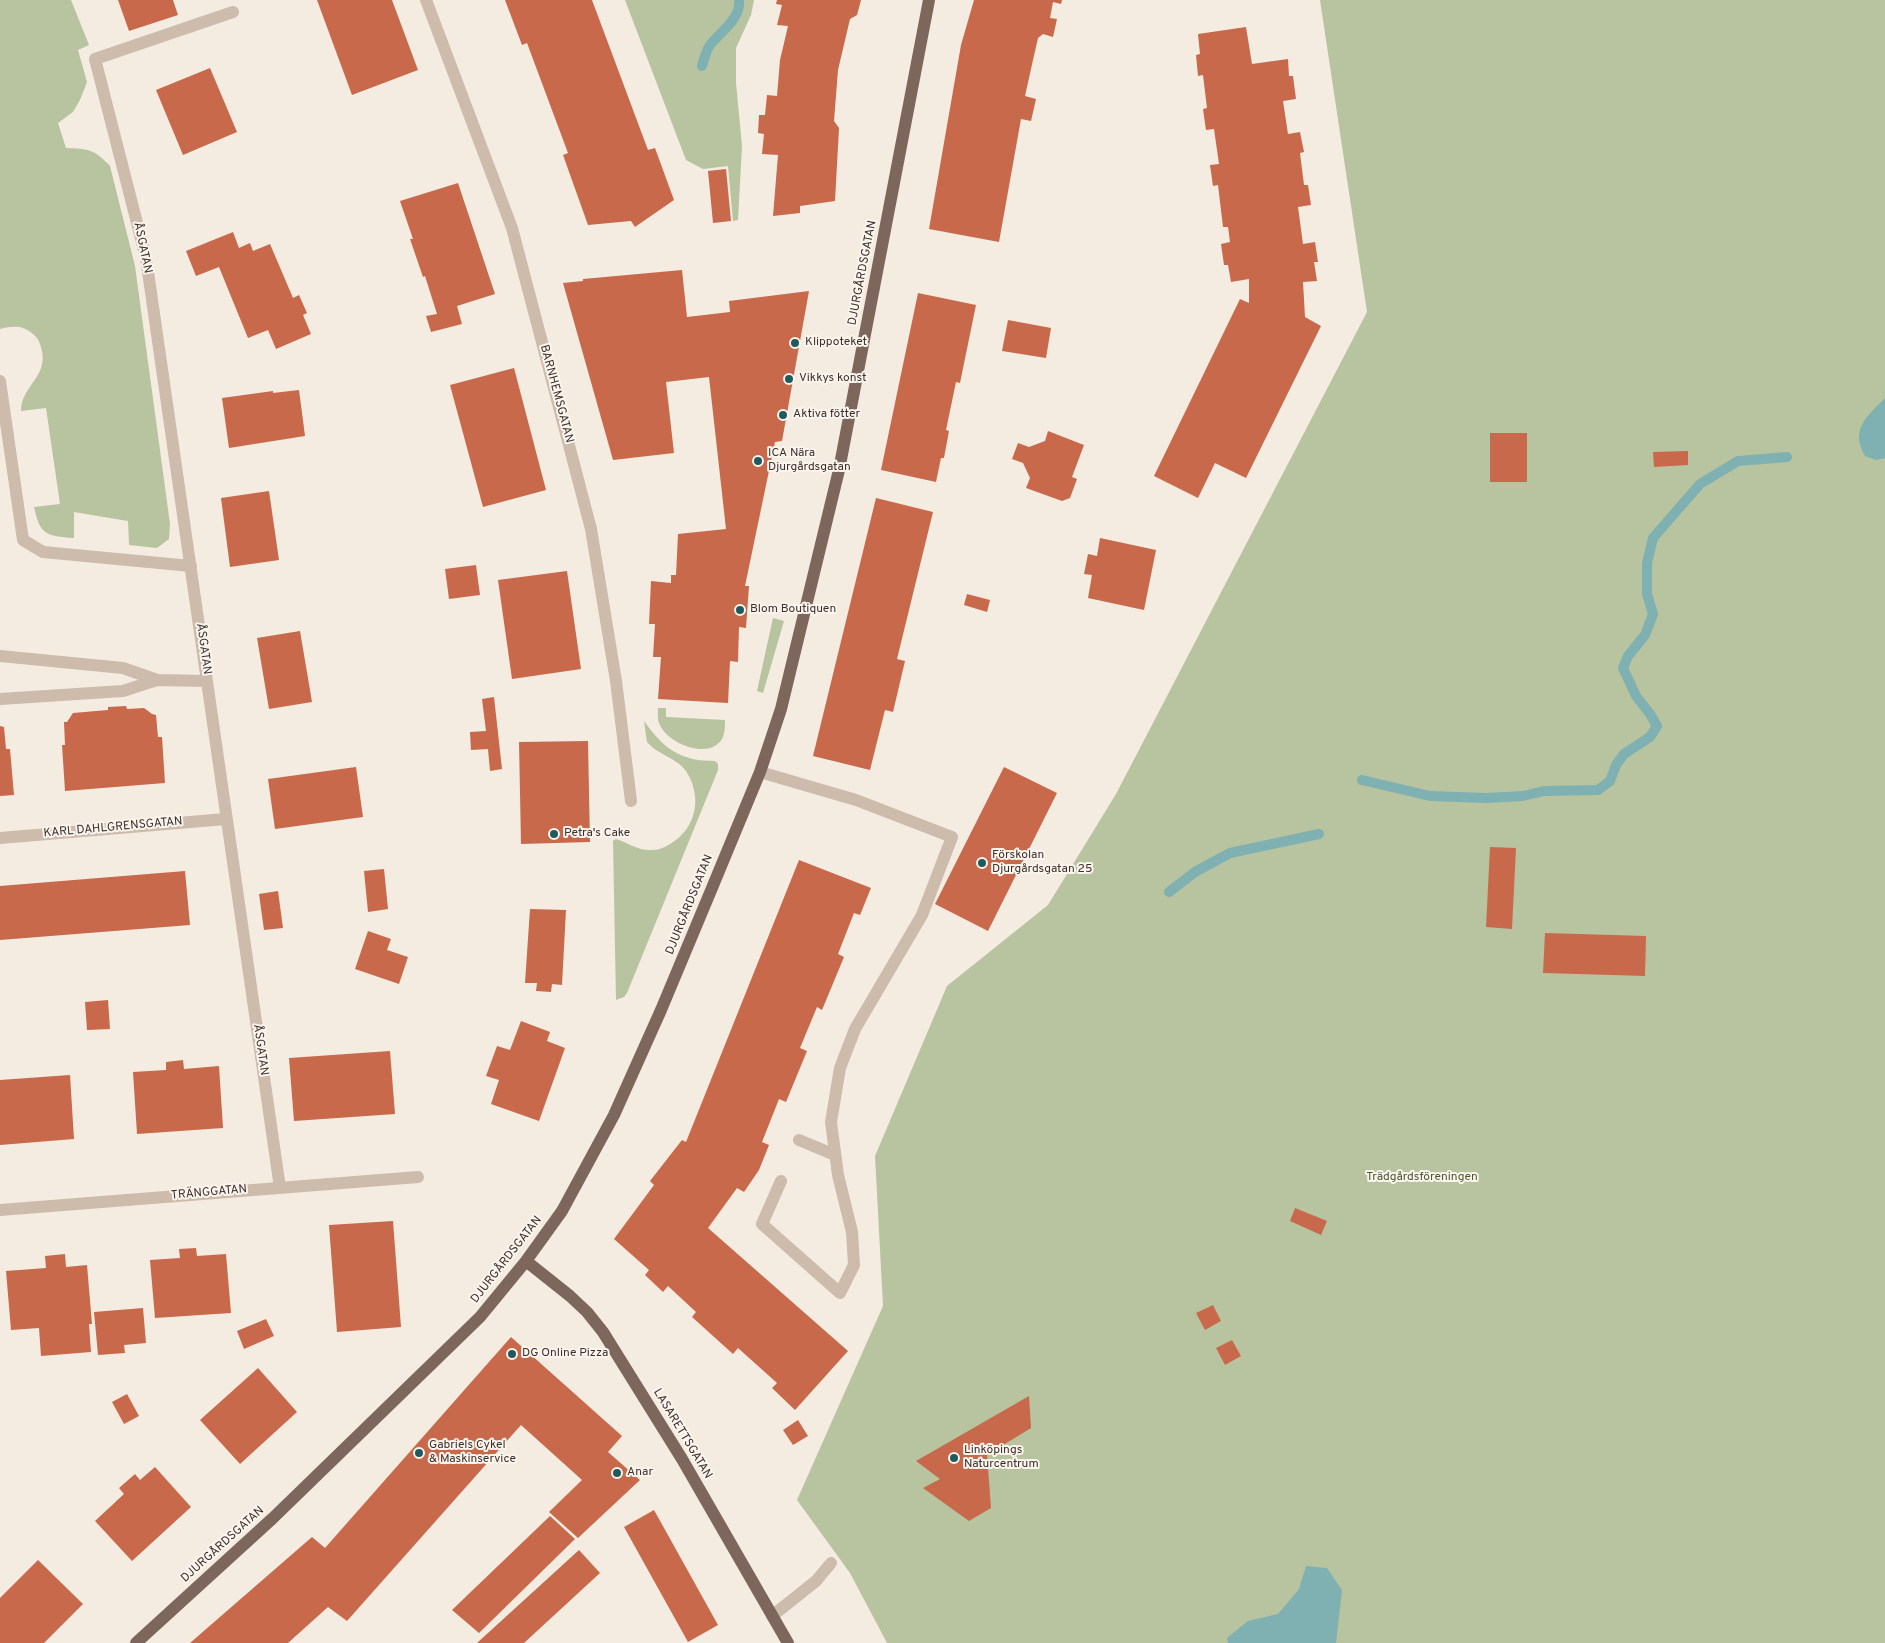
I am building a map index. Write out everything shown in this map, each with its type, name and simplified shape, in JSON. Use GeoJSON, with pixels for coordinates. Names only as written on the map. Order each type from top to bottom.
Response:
{"type":"FeatureCollection","features":[{"type":"Feature","properties":{"kind":"main road","name":"DJURGÅRDSGATAN"},"geometry":{"type":"LineString","coordinates":[[136,1643],[273,1518],[480,1316],[526,1262],[562,1211],[614,1115],[662,1010],[760,772],[781,709],[839,470],[929,0]]}},
{"type":"Feature","properties":{"kind":"main road","name":"LASARETTSGATAN"},"geometry":{"type":"LineString","coordinates":[[526,1262],[581,1306],[603,1332],[682,1459],[788,1643]]}},
{"type":"Feature","properties":{"kind":"street","name":"BARNHEMSGATAN"},"geometry":{"type":"LineString","coordinates":[[426,0],[512,228],[592,529],[616,681],[631,801]]}},
{"type":"Feature","properties":{"kind":"street","name":"ÅSGATAN"},"geometry":{"type":"LineString","coordinates":[[232,12],[95,59],[146,258],[280,1188]]}},
{"type":"Feature","properties":{"kind":"street"},"geometry":{"type":"LineString","coordinates":[[0,380],[23,540],[43,552],[191,566]]}},
{"type":"Feature","properties":{"kind":"street"},"geometry":{"type":"LineString","coordinates":[[0,656],[123,668],[157,680]]}},
{"type":"Feature","properties":{"kind":"street"},"geometry":{"type":"LineString","coordinates":[[0,699],[123,691],[157,680],[207,680]]}},
{"type":"Feature","properties":{"kind":"street"},"geometry":{"type":"LineString","coordinates":[[760,772],[856,800],[952,837],[922,915],[855,1028],[840,1068],[832,1122],[838,1175],[852,1232],[854,1264],[840,1293],[762,1224],[781,1181]]}},
{"type":"Feature","properties":{"kind":"street","name":"KARL DAHLGRENSGATAN"},"geometry":{"type":"LineString","coordinates":[[0,838],[226,819]]}},
{"type":"Feature","properties":{"kind":"street"},"geometry":{"type":"LineString","coordinates":[[799,1140],[836,1155]]}},
{"type":"Feature","properties":{"kind":"street","name":"TRÄNGGATAN"},"geometry":{"type":"LineString","coordinates":[[0,1210],[418,1177]]}},
{"type":"Feature","properties":{"kind":"street"},"geometry":{"type":"LineString","coordinates":[[772,1616],[816,1581],[831,1563]]}},
{"type":"Feature","properties":{"kind":"green space"},"geometry":{"type":"Polygon","coordinates":[[[0,0],[71,0],[89,45],[78,50],[87,82],[80,100],[73,112],[58,123],[66,148],[91,151],[100,156],[110,166],[135,266],[170,524],[169,539],[157,548],[129,545],[128,521],[74,512],[74,538],[51,535],[42,529],[36,516],[34,507],[60,504],[46,408],[21,411],[25,394],[39,374],[42,366],[43,357],[40,345],[36,337],[25,329],[13,327],[0,329],[0,0]]]}},
{"type":"Feature","properties":{"kind":"green space"},"geometry":{"type":"Polygon","coordinates":[[[625,0],[754,0],[751,15],[736,48],[736,83],[742,146],[738,220],[733,221],[728,166],[703,169],[686,160],[625,0]]]}},
{"type":"Feature","properties":{"kind":"green space","name":"Trädgårdsföreningen"},"geometry":{"type":"Polygon","coordinates":[[[1320,0],[1885,0],[1885,1643],[887,1643],[850,1573],[797,1500],[883,1306],[875,1156],[947,986],[1048,905],[1116,794],[1367,312],[1320,0]]]}},
{"type":"Feature","properties":{"kind":"green space"},"geometry":{"type":"Polygon","coordinates":[[[773,618],[784,621],[763,693],[757,691],[773,618]]]}},
{"type":"Feature","properties":{"kind":"green space"},"geometry":{"type":"Polygon","coordinates":[[[658,708],[666,708],[666,717],[725,720],[723,737],[716,745],[708,748],[699,749],[681,744],[672,739],[661,727],[658,720],[658,708]]]}},
{"type":"Feature","properties":{"kind":"green space"},"geometry":{"type":"Polygon","coordinates":[[[644,721],[651,731],[674,752],[692,759],[715,761],[718,764],[718,770],[627,993],[624,997],[616,1000],[613,841],[616,839],[647,850],[662,848],[673,842],[683,833],[693,817],[695,808],[694,789],[686,771],[678,763],[656,750],[647,742],[644,721]]]}},
{"type":"Feature","properties":{"kind":"water"},"geometry":{"type":"Polygon","coordinates":[[[1885,398],[1885,458],[1876,460],[1865,456],[1859,439],[1860,431],[1866,418],[1885,398]]]}},
{"type":"Feature","properties":{"kind":"water"},"geometry":{"type":"Polygon","coordinates":[[[1306,1566],[1327,1568],[1342,1590],[1336,1643],[1228,1643],[1227,1638],[1248,1621],[1278,1614],[1299,1589],[1306,1566]]]}},
{"type":"Feature","properties":{"kind":"building"},"geometry":{"type":"Polygon","coordinates":[[[118,0],[173,0],[178,15],[129,31],[118,0]]]}},
{"type":"Feature","properties":{"kind":"building"},"geometry":{"type":"Polygon","coordinates":[[[317,0],[392,0],[418,70],[352,95],[317,0]]]}},
{"type":"Feature","properties":{"kind":"building"},"geometry":{"type":"Polygon","coordinates":[[[505,0],[592,0],[648,150],[655,148],[674,200],[635,227],[631,221],[588,225],[563,155],[568,153],[527,43],[522,45],[505,0]]]}},
{"type":"Feature","properties":{"kind":"building"},"geometry":{"type":"Polygon","coordinates":[[[777,0],[861,0],[857,15],[850,19],[838,70],[834,121],[839,128],[835,201],[800,206],[800,213],[773,216],[778,155],[762,154],[764,134],[758,133],[759,115],[765,115],[767,95],[777,96],[780,60],[788,26],[777,25],[782,5],[776,4],[777,0]]]}},
{"type":"Feature","properties":{"kind":"building"},"geometry":{"type":"Polygon","coordinates":[[[974,0],[1062,0],[1061,4],[1053,2],[1050,18],[1057,19],[1053,37],[1043,34],[1038,38],[1025,96],[1036,99],[1031,121],[1021,119],[999,242],[929,229],[961,45],[974,0]]]}},
{"type":"Feature","properties":{"kind":"building"},"geometry":{"type":"Polygon","coordinates":[[[1246,27],[1252,64],[1288,59],[1289,76],[1293,76],[1296,99],[1283,101],[1288,134],[1300,132],[1304,152],[1300,153],[1304,185],[1308,185],[1311,205],[1298,207],[1303,244],[1315,242],[1318,262],[1314,262],[1317,281],[1303,282],[1305,317],[1321,326],[1246,478],[1215,463],[1198,498],[1154,476],[1240,299],[1249,303],[1249,279],[1231,282],[1228,265],[1224,265],[1221,244],[1230,242],[1228,227],[1223,227],[1218,185],[1213,186],[1210,165],[1219,164],[1214,129],[1206,130],[1203,109],[1207,108],[1203,75],[1198,76],[1196,55],[1200,54],[1198,34],[1246,27]]]}},
{"type":"Feature","properties":{"kind":"building"},"geometry":{"type":"Polygon","coordinates":[[[210,68],[237,132],[183,155],[156,90],[210,68]]]}},
{"type":"Feature","properties":{"kind":"building"},"geometry":{"type":"Polygon","coordinates":[[[726,169],[731,221],[713,223],[708,171],[726,169]]]}},
{"type":"Feature","properties":{"kind":"building"},"geometry":{"type":"Polygon","coordinates":[[[458,183],[495,294],[457,306],[462,324],[431,332],[426,316],[437,314],[425,276],[423,277],[410,239],[413,239],[400,201],[458,183]]]}},
{"type":"Feature","properties":{"kind":"building"},"geometry":{"type":"Polygon","coordinates":[[[233,232],[239,248],[250,243],[253,251],[270,244],[293,298],[299,295],[307,313],[303,315],[311,334],[276,349],[268,330],[248,338],[219,267],[196,276],[186,251],[233,232]]]}},
{"type":"Feature","properties":{"kind":"building"},"geometry":{"type":"Polygon","coordinates":[[[682,270],[687,317],[730,312],[729,301],[809,291],[782,441],[775,442],[745,586],[749,586],[746,628],[739,627],[738,662],[730,661],[728,703],[658,699],[661,657],[653,657],[655,624],[649,624],[651,581],[671,583],[671,575],[676,575],[678,534],[726,529],[709,377],[666,382],[674,453],[613,460],[563,283],[583,281],[583,279],[682,270]]]}},
{"type":"Feature","properties":{"kind":"building"},"geometry":{"type":"Polygon","coordinates":[[[918,293],[976,305],[960,383],[956,382],[946,430],[949,431],[944,458],[941,458],[936,482],[881,470],[918,293]]]}},
{"type":"Feature","properties":{"kind":"building"},"geometry":{"type":"Polygon","coordinates":[[[1008,320],[1051,328],[1046,358],[1002,351],[1008,320]]]}},
{"type":"Feature","properties":{"kind":"building"},"geometry":{"type":"Polygon","coordinates":[[[514,368],[546,490],[483,507],[450,385],[514,368]]]}},
{"type":"Feature","properties":{"kind":"building"},"geometry":{"type":"Polygon","coordinates":[[[299,390],[305,436],[229,448],[222,398],[273,391],[273,393],[299,390]]]}},
{"type":"Feature","properties":{"kind":"building"},"geometry":{"type":"Polygon","coordinates":[[[1048,431],[1084,445],[1072,477],[1077,479],[1070,498],[1062,501],[1026,488],[1030,478],[1023,463],[1012,459],[1018,443],[1029,447],[1045,441],[1048,431]]]}},
{"type":"Feature","properties":{"kind":"building"},"geometry":{"type":"Polygon","coordinates":[[[1490,433],[1527,433],[1527,482],[1490,482],[1490,433]]]}},
{"type":"Feature","properties":{"kind":"building"},"geometry":{"type":"Polygon","coordinates":[[[1688,451],[1688,465],[1654,467],[1653,452],[1688,451]]]}},
{"type":"Feature","properties":{"kind":"building"},"geometry":{"type":"Polygon","coordinates":[[[269,491],[279,560],[230,567],[221,498],[269,491]]]}},
{"type":"Feature","properties":{"kind":"building"},"geometry":{"type":"Polygon","coordinates":[[[876,498],[933,512],[897,659],[905,661],[893,712],[885,710],[870,770],[813,756],[876,498]]]}},
{"type":"Feature","properties":{"kind":"building"},"geometry":{"type":"Polygon","coordinates":[[[1100,538],[1156,550],[1144,610],[1088,598],[1092,575],[1084,574],[1088,554],[1097,556],[1100,538]]]}},
{"type":"Feature","properties":{"kind":"building"},"geometry":{"type":"Polygon","coordinates":[[[476,565],[480,595],[449,599],[445,569],[476,565]]]}},
{"type":"Feature","properties":{"kind":"building"},"geometry":{"type":"Polygon","coordinates":[[[567,571],[581,669],[512,679],[498,580],[567,571]]]}},
{"type":"Feature","properties":{"kind":"building"},"geometry":{"type":"Polygon","coordinates":[[[967,594],[990,600],[987,612],[964,605],[967,594]]]}},
{"type":"Feature","properties":{"kind":"building"},"geometry":{"type":"Polygon","coordinates":[[[300,631],[312,702],[269,709],[257,638],[300,631]]]}},
{"type":"Feature","properties":{"kind":"building"},"geometry":{"type":"Polygon","coordinates":[[[494,697],[502,769],[490,771],[488,749],[471,750],[470,732],[486,731],[482,699],[494,697]]]}},
{"type":"Feature","properties":{"kind":"building"},"geometry":{"type":"Polygon","coordinates":[[[126,706],[127,709],[144,708],[156,715],[158,737],[162,737],[165,783],[65,791],[62,745],[65,745],[64,722],[67,722],[73,713],[108,710],[108,707],[126,706]]]}},
{"type":"Feature","properties":{"kind":"building"},"geometry":{"type":"Polygon","coordinates":[[[0,726],[4,727],[6,749],[10,749],[14,795],[0,796],[0,726]]]}},
{"type":"Feature","properties":{"kind":"building"},"geometry":{"type":"Polygon","coordinates":[[[588,741],[590,842],[521,844],[519,742],[588,741]]]}},
{"type":"Feature","properties":{"kind":"building"},"geometry":{"type":"Polygon","coordinates":[[[356,767],[363,817],[275,829],[268,779],[356,767]]]}},
{"type":"Feature","properties":{"kind":"building"},"geometry":{"type":"Polygon","coordinates":[[[1004,767],[1057,793],[988,931],[935,904],[1004,767]]]}},
{"type":"Feature","properties":{"kind":"building"},"geometry":{"type":"Polygon","coordinates":[[[1490,847],[1516,848],[1512,929],[1486,927],[1490,847]]]}},
{"type":"Feature","properties":{"kind":"building"},"geometry":{"type":"Polygon","coordinates":[[[799,860],[871,888],[860,915],[854,913],[838,954],[844,957],[822,1010],[817,1007],[800,1048],[807,1051],[786,1102],[779,1099],[762,1142],[769,1145],[759,1170],[744,1192],[737,1188],[708,1228],[848,1351],[795,1410],[772,1388],[777,1383],[738,1348],[733,1354],[692,1317],[696,1312],[668,1286],[663,1292],[645,1275],[649,1270],[614,1239],[654,1185],[650,1181],[682,1140],[686,1142],[799,860]]]}},
{"type":"Feature","properties":{"kind":"building"},"geometry":{"type":"Polygon","coordinates":[[[384,869],[388,909],[368,912],[364,871],[384,869]]]}},
{"type":"Feature","properties":{"kind":"building"},"geometry":{"type":"Polygon","coordinates":[[[185,871],[190,925],[0,940],[0,886],[185,871]]]}},
{"type":"Feature","properties":{"kind":"building"},"geometry":{"type":"Polygon","coordinates":[[[278,891],[283,928],[264,930],[259,894],[278,891]]]}},
{"type":"Feature","properties":{"kind":"building"},"geometry":{"type":"Polygon","coordinates":[[[530,909],[566,910],[562,985],[552,984],[551,992],[536,991],[537,983],[525,983],[530,909]]]}},
{"type":"Feature","properties":{"kind":"building"},"geometry":{"type":"Polygon","coordinates":[[[368,931],[391,939],[387,950],[408,957],[399,984],[355,969],[368,931]]]}},
{"type":"Feature","properties":{"kind":"building"},"geometry":{"type":"Polygon","coordinates":[[[1545,933],[1646,936],[1645,976],[1543,973],[1545,933]]]}},
{"type":"Feature","properties":{"kind":"building"},"geometry":{"type":"Polygon","coordinates":[[[108,1000],[110,1029],[87,1030],[85,1002],[108,1000]]]}},
{"type":"Feature","properties":{"kind":"building"},"geometry":{"type":"Polygon","coordinates":[[[521,1021],[550,1032],[547,1041],[565,1048],[539,1121],[491,1104],[499,1080],[486,1076],[497,1046],[510,1050],[521,1021]]]}},
{"type":"Feature","properties":{"kind":"building"},"geometry":{"type":"Polygon","coordinates":[[[390,1051],[395,1114],[294,1121],[289,1058],[390,1051]]]}},
{"type":"Feature","properties":{"kind":"building"},"geometry":{"type":"Polygon","coordinates":[[[183,1060],[184,1069],[219,1066],[223,1128],[137,1134],[133,1072],[166,1070],[166,1062],[183,1060]]]}},
{"type":"Feature","properties":{"kind":"building"},"geometry":{"type":"Polygon","coordinates":[[[70,1075],[74,1139],[0,1145],[0,1080],[70,1075]]]}},
{"type":"Feature","properties":{"kind":"building"},"geometry":{"type":"Polygon","coordinates":[[[1295,1208],[1327,1221],[1321,1235],[1290,1221],[1295,1208]]]}},
{"type":"Feature","properties":{"kind":"building"},"geometry":{"type":"Polygon","coordinates":[[[393,1221],[401,1327],[337,1332],[329,1225],[393,1221]]]}},
{"type":"Feature","properties":{"kind":"building"},"geometry":{"type":"Polygon","coordinates":[[[196,1248],[197,1256],[226,1254],[231,1313],[155,1318],[150,1260],[180,1258],[179,1249],[196,1248]]]}},
{"type":"Feature","properties":{"kind":"building"},"geometry":{"type":"Polygon","coordinates":[[[65,1254],[66,1267],[87,1265],[92,1324],[89,1324],[91,1352],[41,1356],[39,1328],[11,1330],[6,1271],[46,1268],[45,1256],[65,1254]]]}},
{"type":"Feature","properties":{"kind":"building"},"geometry":{"type":"Polygon","coordinates":[[[1213,1305],[1221,1321],[1205,1330],[1196,1313],[1213,1305]]]}},
{"type":"Feature","properties":{"kind":"building"},"geometry":{"type":"Polygon","coordinates":[[[143,1308],[146,1343],[124,1345],[125,1353],[98,1355],[94,1312],[143,1308]]]}},
{"type":"Feature","properties":{"kind":"building"},"geometry":{"type":"Polygon","coordinates":[[[266,1319],[274,1336],[244,1349],[237,1331],[266,1319]]]}},
{"type":"Feature","properties":{"kind":"building"},"geometry":{"type":"Polygon","coordinates":[[[511,1337],[622,1436],[608,1452],[640,1480],[578,1538],[549,1512],[582,1480],[521,1425],[347,1621],[328,1607],[288,1643],[190,1643],[312,1537],[325,1548],[511,1337]]]}},
{"type":"Feature","properties":{"kind":"building"},"geometry":{"type":"Polygon","coordinates":[[[1232,1340],[1241,1356],[1225,1365],[1216,1348],[1232,1340]]]}},
{"type":"Feature","properties":{"kind":"building"},"geometry":{"type":"Polygon","coordinates":[[[258,1368],[297,1412],[240,1464],[200,1420],[258,1368]]]}},
{"type":"Feature","properties":{"kind":"building"},"geometry":{"type":"Polygon","coordinates":[[[127,1394],[139,1416],[124,1424],[112,1402],[127,1394]]]}},
{"type":"Feature","properties":{"kind":"building","name":"Linköpings Naturcentrum"},"geometry":{"type":"Polygon","coordinates":[[[1029,1396],[1031,1428],[987,1455],[991,1508],[969,1521],[923,1488],[940,1479],[916,1461],[1029,1396]]]}},
{"type":"Feature","properties":{"kind":"building"},"geometry":{"type":"Polygon","coordinates":[[[798,1420],[808,1436],[793,1445],[783,1430],[798,1420]]]}},
{"type":"Feature","properties":{"kind":"building"},"geometry":{"type":"Polygon","coordinates":[[[155,1467],[191,1507],[132,1561],[95,1521],[124,1494],[119,1488],[135,1474],[140,1480],[155,1467]]]}},
{"type":"Feature","properties":{"kind":"building"},"geometry":{"type":"Polygon","coordinates":[[[654,1510],[718,1625],[688,1642],[624,1527],[654,1510]]]}},
{"type":"Feature","properties":{"kind":"building"},"geometry":{"type":"Polygon","coordinates":[[[550,1516],[575,1539],[479,1633],[452,1610],[550,1516]]]}},
{"type":"Feature","properties":{"kind":"building"},"geometry":{"type":"Polygon","coordinates":[[[579,1550],[600,1573],[524,1643],[477,1643],[579,1550]]]}},
{"type":"Feature","properties":{"kind":"building"},"geometry":{"type":"Polygon","coordinates":[[[38,1560],[83,1604],[44,1643],[0,1643],[0,1598],[38,1560]]]}},
{"type":"Feature","properties":{"kind":"waterway"},"geometry":{"type":"LineString","coordinates":[[702,66],[710,45],[734,19],[739,7],[739,0]]}},
{"type":"Feature","properties":{"kind":"waterway"},"geometry":{"type":"LineString","coordinates":[[1362,780],[1430,796],[1486,798],[1523,796],[1544,791],[1598,790],[1610,781],[1616,765],[1624,754],[1650,737],[1657,726],[1636,696],[1623,668],[1628,656],[1645,635],[1653,614],[1647,594],[1647,563],[1653,538],[1700,484],[1738,461],[1787,457]]}},
{"type":"Feature","properties":{"kind":"waterway"},"geometry":{"type":"LineString","coordinates":[[1169,892],[1195,872],[1230,853],[1319,834]]}},
{"type":"Feature","properties":{"kind":"place","name":"Klippoteket"},"geometry":{"type":"Point","coordinates":[795,343]}},
{"type":"Feature","properties":{"kind":"place","name":"Vikkys konst"},"geometry":{"type":"Point","coordinates":[789,379]}},
{"type":"Feature","properties":{"kind":"place","name":"Aktiva fötter"},"geometry":{"type":"Point","coordinates":[783,415]}},
{"type":"Feature","properties":{"kind":"place","name":"ICA Nära Djurgårdsgatan"},"geometry":{"type":"Point","coordinates":[758,461]}},
{"type":"Feature","properties":{"kind":"place","name":"Blom Boutiquen"},"geometry":{"type":"Point","coordinates":[740,610]}},
{"type":"Feature","properties":{"kind":"place","name":"Petra's Cake"},"geometry":{"type":"Point","coordinates":[554,834]}},
{"type":"Feature","properties":{"kind":"place","name":"Förskolan Djurgårdsgatan 25"},"geometry":{"type":"Point","coordinates":[982,863]}},
{"type":"Feature","properties":{"kind":"place","name":"DG Online Pizza"},"geometry":{"type":"Point","coordinates":[512,1354]}},
{"type":"Feature","properties":{"kind":"place","name":"Gabriels Cykel & Maskinservice"},"geometry":{"type":"Point","coordinates":[419,1453]}},
{"type":"Feature","properties":{"kind":"place","name":"Linköpings Naturcentrum"},"geometry":{"type":"Point","coordinates":[954,1458]}},
{"type":"Feature","properties":{"kind":"place","name":"Anar"},"geometry":{"type":"Point","coordinates":[617,1473]}}]}
